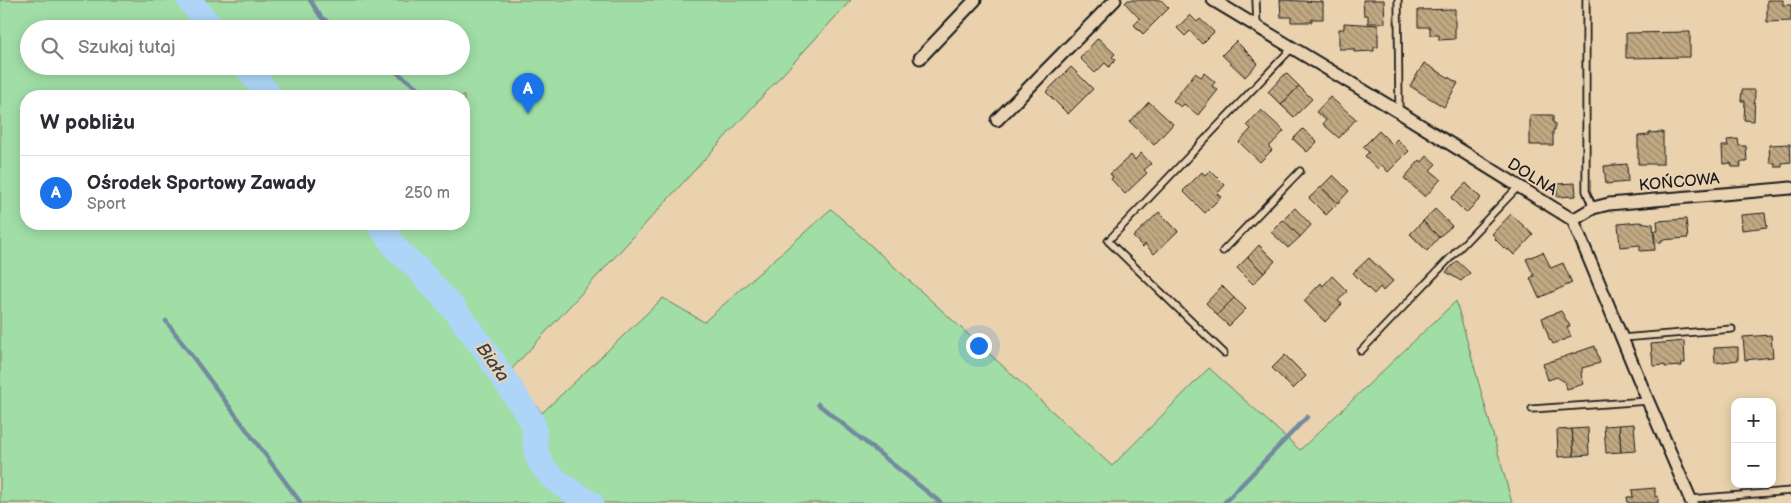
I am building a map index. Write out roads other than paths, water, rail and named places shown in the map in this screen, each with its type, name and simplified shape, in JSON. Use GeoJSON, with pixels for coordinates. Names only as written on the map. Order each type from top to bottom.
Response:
{"type":"FeatureCollection","features":[{"type":"Feature","properties":{"kind":"street"},"geometry":{"type":"LineString","coordinates":[[920,58],[975,0]]}},
{"type":"Feature","properties":{"kind":"street"},"geometry":{"type":"LineString","coordinates":[[997,120],[1115,0]]}},
{"type":"Feature","properties":{"kind":"street","name":"DOLNA"},"geometry":{"type":"LineString","coordinates":[[1213,0],[1574,220]]}},
{"type":"Feature","properties":{"kind":"street","name":"KOŃCOWA"},"geometry":{"type":"LineString","coordinates":[[1574,220],[1593,208],[1610,204],[1791,188]]}},
{"type":"Feature","properties":{"kind":"street"},"geometry":{"type":"LineString","coordinates":[[1574,220],[1691,501]]}},
{"type":"Feature","properties":{"kind":"lane"},"geometry":{"type":"LineString","coordinates":[[1256,0],[1257,27]]}},
{"type":"Feature","properties":{"kind":"lane"},"geometry":{"type":"LineString","coordinates":[[1398,0],[1399,112]]}},
{"type":"Feature","properties":{"kind":"lane"},"geometry":{"type":"LineString","coordinates":[[1586,0],[1586,191],[1593,208]]}},
{"type":"Feature","properties":{"kind":"lane"},"geometry":{"type":"LineString","coordinates":[[1224,353],[1108,241],[1292,48]]}},
{"type":"Feature","properties":{"kind":"lane"},"geometry":{"type":"LineString","coordinates":[[1223,251],[1300,171]]}},
{"type":"Feature","properties":{"kind":"lane"},"geometry":{"type":"LineString","coordinates":[[1360,352],[1518,187]]}},
{"type":"Feature","properties":{"kind":"lane"},"geometry":{"type":"LineString","coordinates":[[1622,338],[1732,329]]}},
{"type":"Feature","properties":{"kind":"lane"},"geometry":{"type":"LineString","coordinates":[[1532,409],[1648,401]]}},
{"type":"Feature","properties":{"kind":"lane"},"geometry":{"type":"LineString","coordinates":[[1691,501],[1791,491]]}},
{"type":"Feature","properties":{"kind":"waterway","name":"Biała"},"geometry":{"type":"LineString","coordinates":[[189,0],[206,20]]}},
{"type":"Feature","properties":{"kind":"waterway"},"geometry":{"type":"LineString","coordinates":[[310,0],[325,20]]}},
{"type":"Feature","properties":{"kind":"waterway","name":"Biała"},"geometry":{"type":"LineString","coordinates":[[252,75],[265,90]]}},
{"type":"Feature","properties":{"kind":"waterway"},"geometry":{"type":"LineString","coordinates":[[400,75],[421,90]]}},
{"type":"Feature","properties":{"kind":"waterway","name":"Biała"},"geometry":{"type":"LineString","coordinates":[[383,230],[398,251],[416,267],[454,309],[487,353],[532,421],[537,455],[546,470],[560,483],[591,503]]}},
{"type":"Feature","properties":{"kind":"waterway"},"geometry":{"type":"LineString","coordinates":[[166,321],[301,503]]}},
{"type":"Feature","properties":{"kind":"waterway"},"geometry":{"type":"LineString","coordinates":[[818,404],[941,503]]}},
{"type":"Feature","properties":{"kind":"waterway"},"geometry":{"type":"LineString","coordinates":[[1224,503],[1307,417]]}},
{"type":"Feature","properties":{"kind":"place","name":"Ośrodek Sportowy Zawady"},"geometry":{"type":"Point","coordinates":[528,114]}}]}
